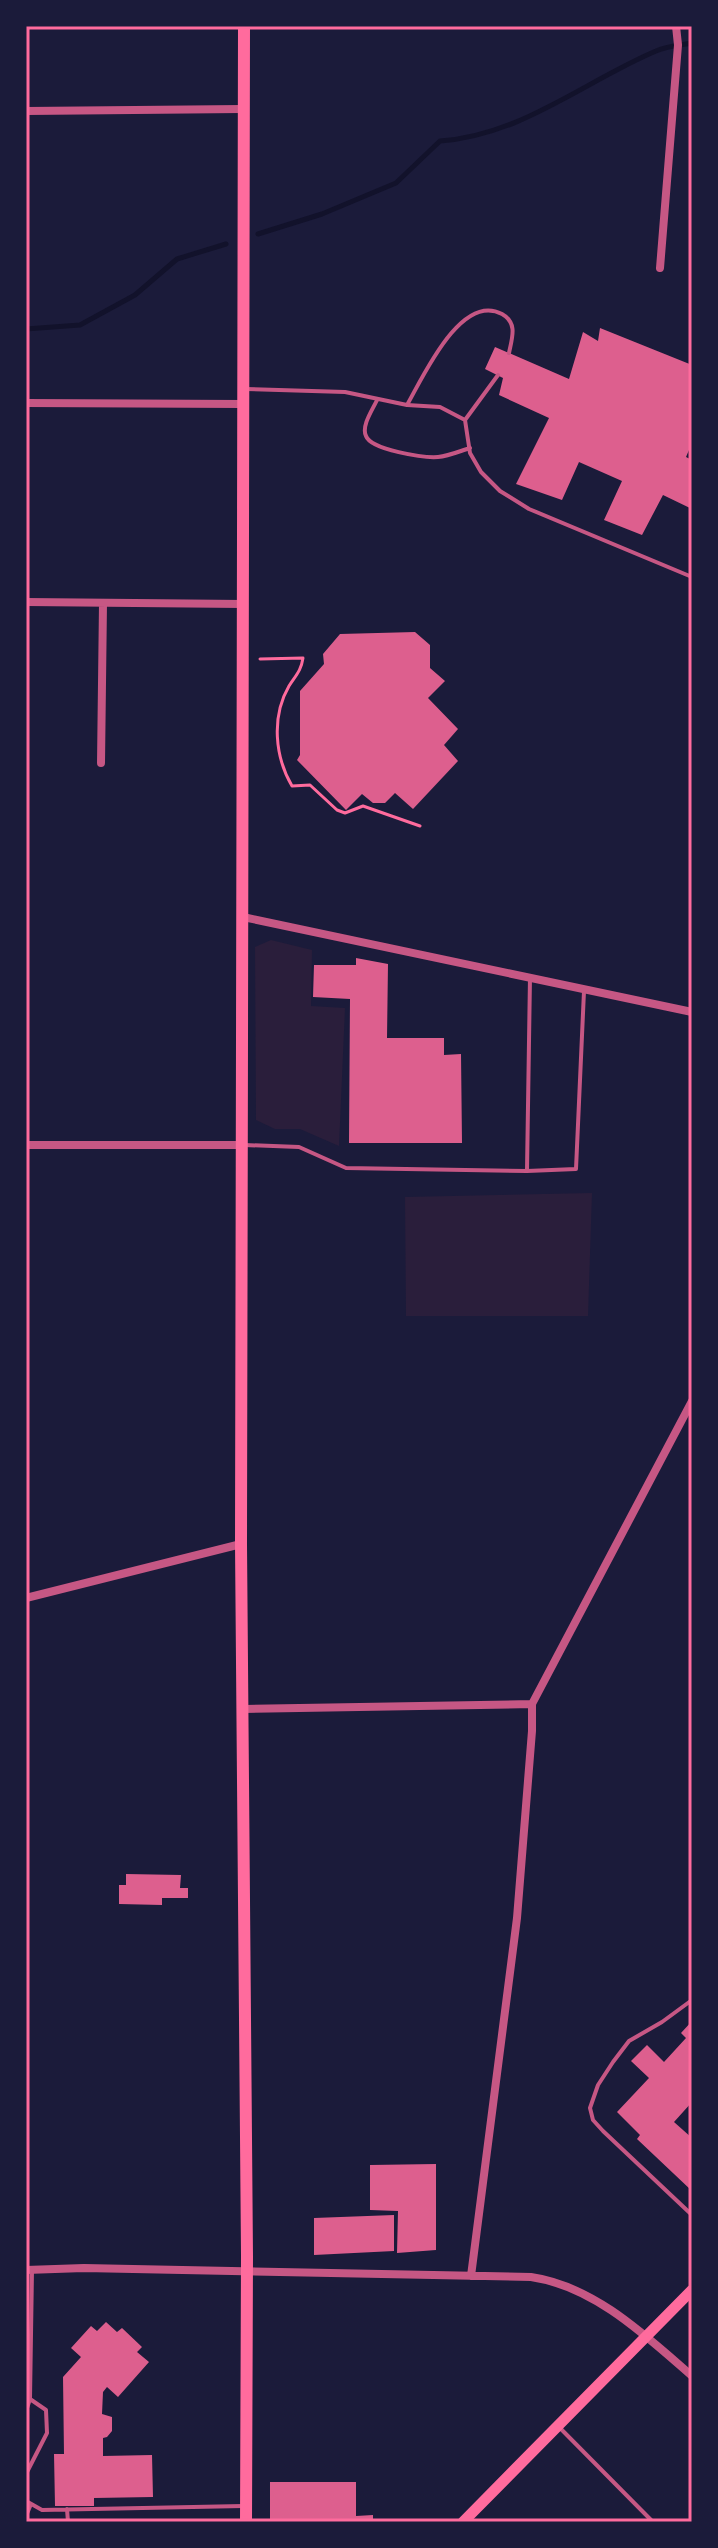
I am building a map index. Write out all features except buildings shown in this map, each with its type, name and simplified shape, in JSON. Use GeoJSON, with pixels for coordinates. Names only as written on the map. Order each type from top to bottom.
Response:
{"type":"FeatureCollection","features":[{"type":"Feature","properties":{"kind":"main road"},"geometry":{"type":"LineString","coordinates":[[244,26],[241,1544],[246,2522]]}},
{"type":"Feature","properties":{"kind":"main road"},"geometry":{"type":"LineString","coordinates":[[463,2522],[692,2290]]}},
{"type":"Feature","properties":{"kind":"street"},"geometry":{"type":"LineString","coordinates":[[660,268],[678,45],[676,26]]}},
{"type":"Feature","properties":{"kind":"street"},"geometry":{"type":"LineString","coordinates":[[26,111],[242,109]]}},
{"type":"Feature","properties":{"kind":"street"},"geometry":{"type":"LineString","coordinates":[[26,403],[243,404]]}},
{"type":"Feature","properties":{"kind":"street"},"geometry":{"type":"LineString","coordinates":[[26,602],[243,604]]}},
{"type":"Feature","properties":{"kind":"street"},"geometry":{"type":"LineString","coordinates":[[101,763],[103,603]]}},
{"type":"Feature","properties":{"kind":"street"},"geometry":{"type":"LineString","coordinates":[[243,917],[692,1012]]}},
{"type":"Feature","properties":{"kind":"street"},"geometry":{"type":"LineString","coordinates":[[26,1145],[241,1145]]}},
{"type":"Feature","properties":{"kind":"street"},"geometry":{"type":"LineString","coordinates":[[471,2276],[517,1918],[532,1704],[692,1401]]}},
{"type":"Feature","properties":{"kind":"street"},"geometry":{"type":"LineString","coordinates":[[26,1598],[241,1544]]}},
{"type":"Feature","properties":{"kind":"street"},"geometry":{"type":"LineString","coordinates":[[244,1709],[532,1704]]}},
{"type":"Feature","properties":{"kind":"street"},"geometry":{"type":"LineString","coordinates":[[29,2270],[531,2277],[553,2280],[602,2304],[692,2376]]}},
{"type":"Feature","properties":{"kind":"lane"},"geometry":{"type":"LineString","coordinates":[[407,405],[438,348],[473,312],[488,309],[509,318],[513,328],[509,353]]}},
{"type":"Feature","properties":{"kind":"lane"},"geometry":{"type":"LineString","coordinates":[[498,375],[465,420],[470,448],[481,472],[500,491],[529,509],[692,577]]}},
{"type":"Feature","properties":{"kind":"lane"},"geometry":{"type":"LineString","coordinates":[[243,389],[345,392],[407,405],[440,407],[465,420]]}},
{"type":"Feature","properties":{"kind":"lane"},"geometry":{"type":"LineString","coordinates":[[377,400],[365,428],[371,442],[415,456],[441,457],[470,448]]}},
{"type":"Feature","properties":{"kind":"lane"},"geometry":{"type":"LineString","coordinates":[[527,1171],[530,977]]}},
{"type":"Feature","properties":{"kind":"lane"},"geometry":{"type":"LineString","coordinates":[[241,1145],[299,1147],[346,1168],[576,1169],[584,989]]}},
{"type":"Feature","properties":{"kind":"lane"},"geometry":{"type":"LineString","coordinates":[[692,2000],[629,2041],[598,2085],[590,2108],[593,2120],[603,2131],[692,2215]]}},
{"type":"Feature","properties":{"kind":"lane"},"geometry":{"type":"LineString","coordinates":[[26,2411],[30,2399],[29,2270]]}},
{"type":"Feature","properties":{"kind":"lane"},"geometry":{"type":"LineString","coordinates":[[26,2474],[47,2433],[46,2410],[30,2399]]}},
{"type":"Feature","properties":{"kind":"lane"},"geometry":{"type":"LineString","coordinates":[[558,2426],[653,2522]]}},
{"type":"Feature","properties":{"kind":"lane"},"geometry":{"type":"LineString","coordinates":[[26,2516],[28,2502],[42,2510],[246,2506]]}},
{"type":"Feature","properties":{"kind":"lane"},"geometry":{"type":"LineString","coordinates":[[67,2509],[68,2522]]}},
{"type":"Feature","properties":{"kind":"path"},"geometry":{"type":"LineString","coordinates":[[260,659],[303,658],[301,672],[288,688],[276,729],[281,766],[292,786],[310,785],[337,810],[345,813],[363,806],[420,826]]}},
{"type":"Feature","properties":{"kind":"shaded area"},"geometry":{"type":"Polygon","coordinates":[[[271,940],[312,950],[311,1006],[345,1008],[339,1146],[300,1129],[275,1129],[256,1120],[255,947],[271,940]]]}},
{"type":"Feature","properties":{"kind":"shaded area"},"geometry":{"type":"Polygon","coordinates":[[[592,1193],[588,1316],[406,1316],[405,1197],[592,1193]]]}},
{"type":"Feature","properties":{"kind":"waterway"},"geometry":{"type":"LineString","coordinates":[[258,234],[322,214],[396,183],[440,141],[498,129],[656,51],[692,43]]}},
{"type":"Feature","properties":{"kind":"waterway"},"geometry":{"type":"LineString","coordinates":[[26,329],[80,325],[135,295],[177,259],[226,244]]}}]}
